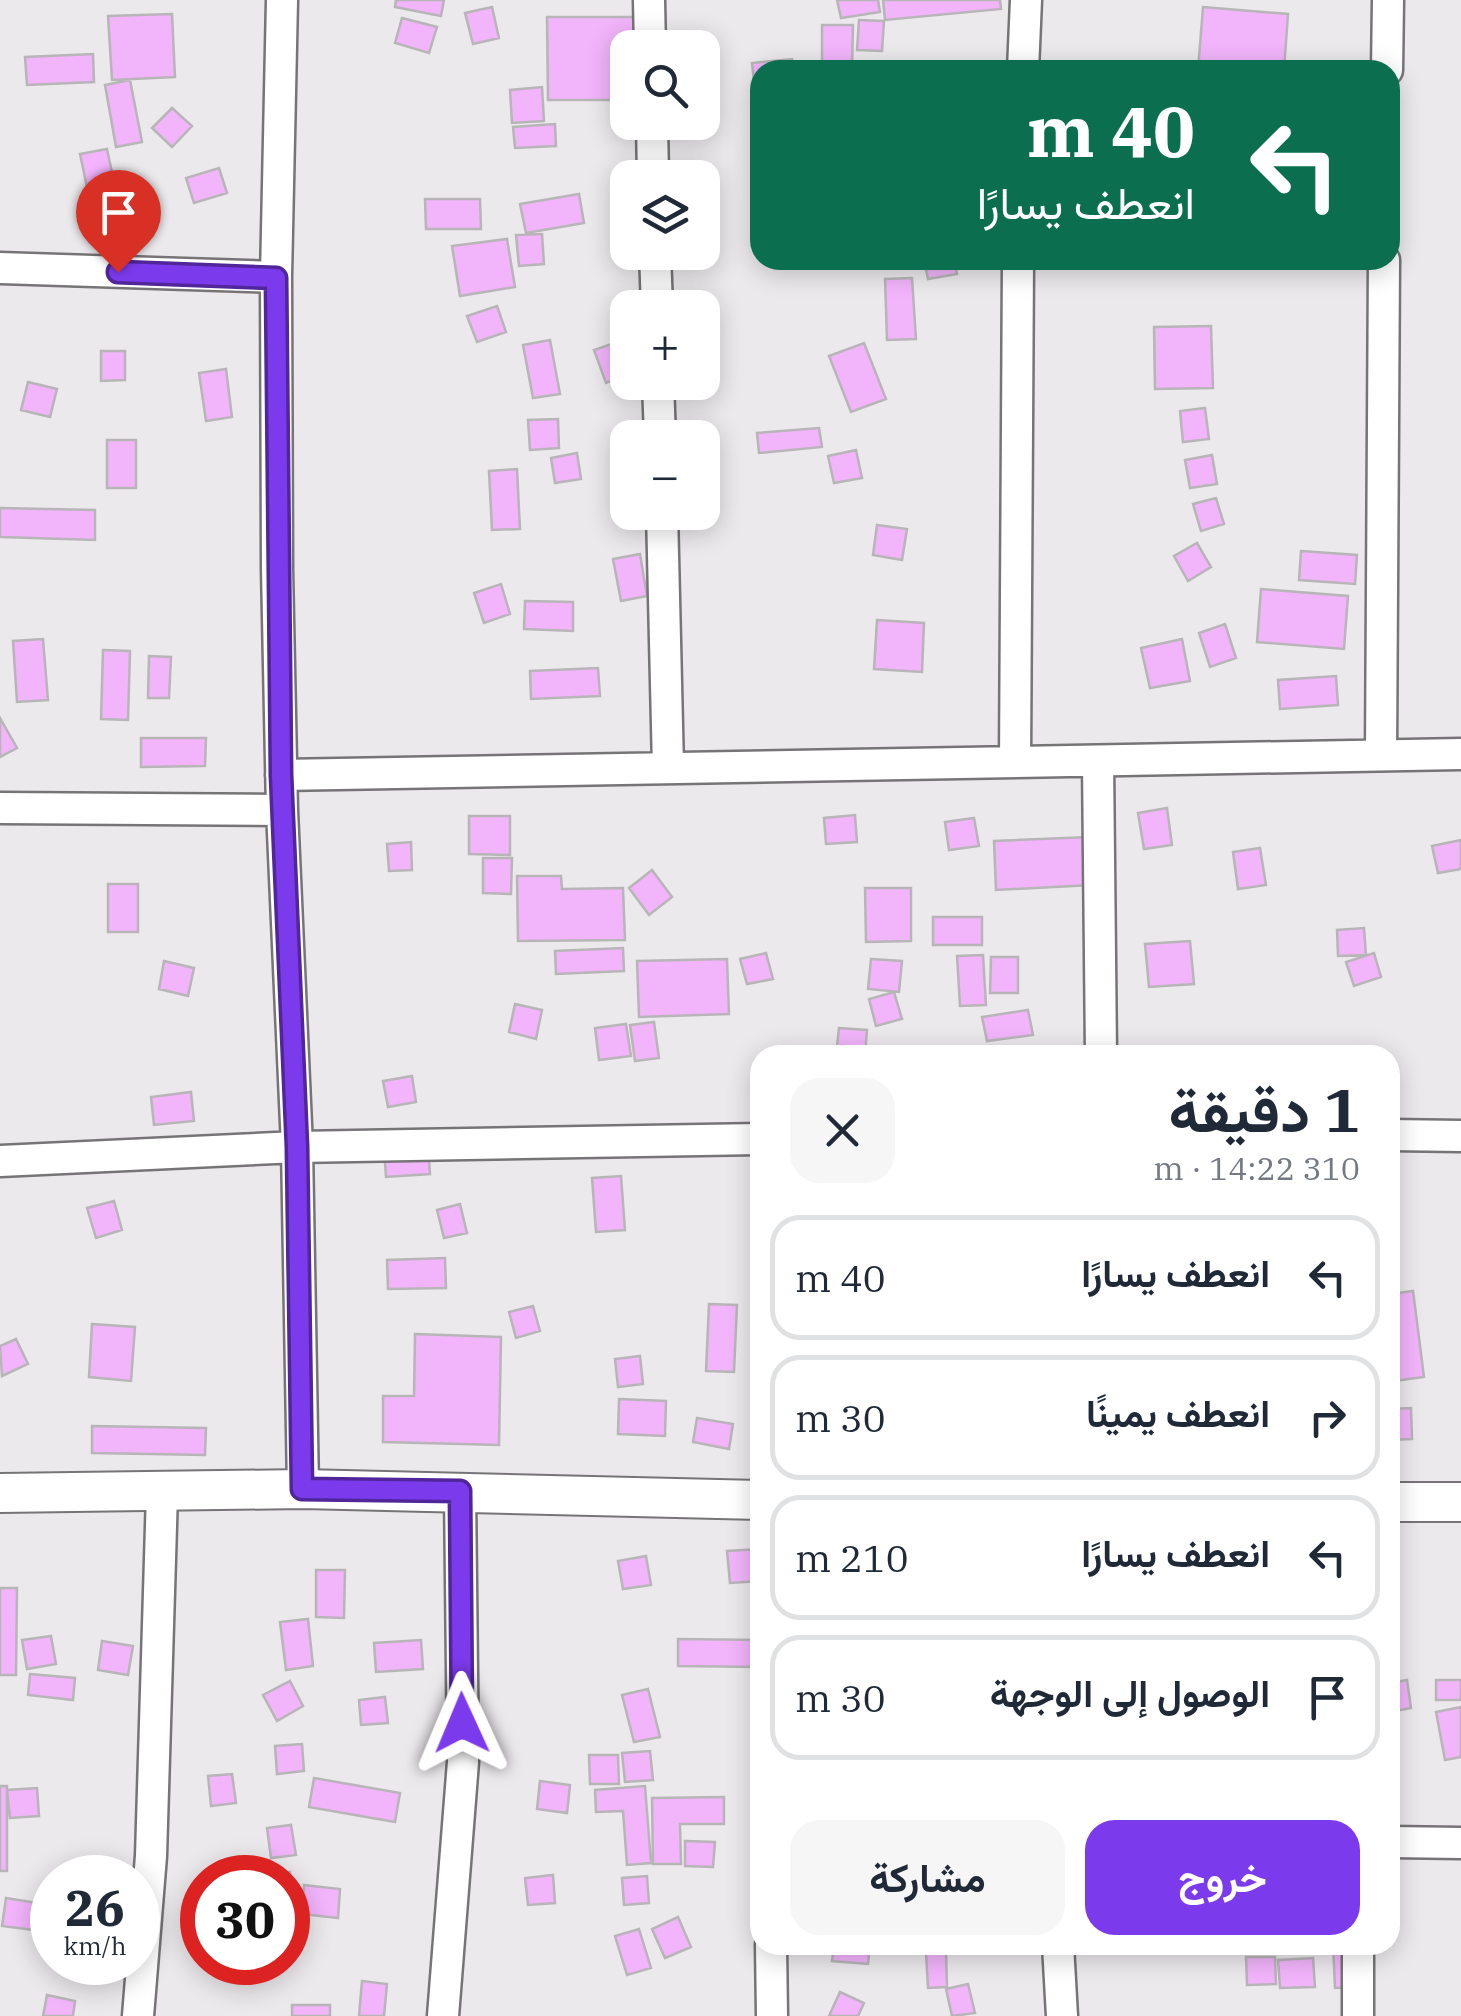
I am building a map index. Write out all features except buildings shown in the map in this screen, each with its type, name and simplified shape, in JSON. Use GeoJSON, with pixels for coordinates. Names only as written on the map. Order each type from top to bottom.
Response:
{"type":"FeatureCollection","features":[{"type":"Feature","properties":{"kind":"street"},"geometry":{"type":"LineString","coordinates":[[282,0],[276,278],[281,775],[297,1147],[302,1489]]}},
{"type":"Feature","properties":{"kind":"street"},"geometry":{"type":"LineString","coordinates":[[649,0],[650,30]]}},
{"type":"Feature","properties":{"kind":"street"},"geometry":{"type":"LineString","coordinates":[[1023,60],[1026,0]]}},
{"type":"Feature","properties":{"kind":"street"},"geometry":{"type":"LineString","coordinates":[[1387,60],[1388,0]]}},
{"type":"Feature","properties":{"kind":"street"},"geometry":{"type":"LineString","coordinates":[[0,268],[276,278]]}},
{"type":"Feature","properties":{"kind":"street"},"geometry":{"type":"LineString","coordinates":[[1014,762],[1018,270]]}},
{"type":"Feature","properties":{"kind":"street"},"geometry":{"type":"LineString","coordinates":[[1382,754],[1384,270]]}},
{"type":"Feature","properties":{"kind":"street"},"geometry":{"type":"LineString","coordinates":[[662,530],[668,768]]}},
{"type":"Feature","properties":{"kind":"street"},"geometry":{"type":"LineString","coordinates":[[281,775],[1461,754]]}},
{"type":"Feature","properties":{"kind":"street"},"geometry":{"type":"LineString","coordinates":[[1098,760],[1101,1045]]}},
{"type":"Feature","properties":{"kind":"street"},"geometry":{"type":"LineString","coordinates":[[0,808],[282,810]]}},
{"type":"Feature","properties":{"kind":"street"},"geometry":{"type":"LineString","coordinates":[[1400,1136],[1461,1136]]}},
{"type":"Feature","properties":{"kind":"street"},"geometry":{"type":"LineString","coordinates":[[0,1161],[297,1147],[750,1139]]}},
{"type":"Feature","properties":{"kind":"street"},"geometry":{"type":"LineString","coordinates":[[0,1494],[302,1489],[750,1500]]}},
{"type":"Feature","properties":{"kind":"street"},"geometry":{"type":"LineString","coordinates":[[443,2016],[462,1762],[460,1491]]}},
{"type":"Feature","properties":{"kind":"street"},"geometry":{"type":"LineString","coordinates":[[138,2016],[150,1856],[162,1493]]}},
{"type":"Feature","properties":{"kind":"street"},"geometry":{"type":"LineString","coordinates":[[1400,1502],[1461,1502]]}},
{"type":"Feature","properties":{"kind":"street"},"geometry":{"type":"LineString","coordinates":[[1400,1842],[1461,1843]]}},
{"type":"Feature","properties":{"kind":"street"},"geometry":{"type":"LineString","coordinates":[[771,1955],[772,2016]]}},
{"type":"Feature","properties":{"kind":"street"},"geometry":{"type":"LineString","coordinates":[[1059,1955],[1062,2016]]}},
{"type":"Feature","properties":{"kind":"street"},"geometry":{"type":"LineString","coordinates":[[1358,1955],[1358,2016]]}},
{"type":"Feature","properties":{"kind":"route"},"geometry":{"type":"LineString","coordinates":[[118,272],[276,278],[281,775],[297,1147],[302,1489],[460,1491],[462,1723]]}}]}
